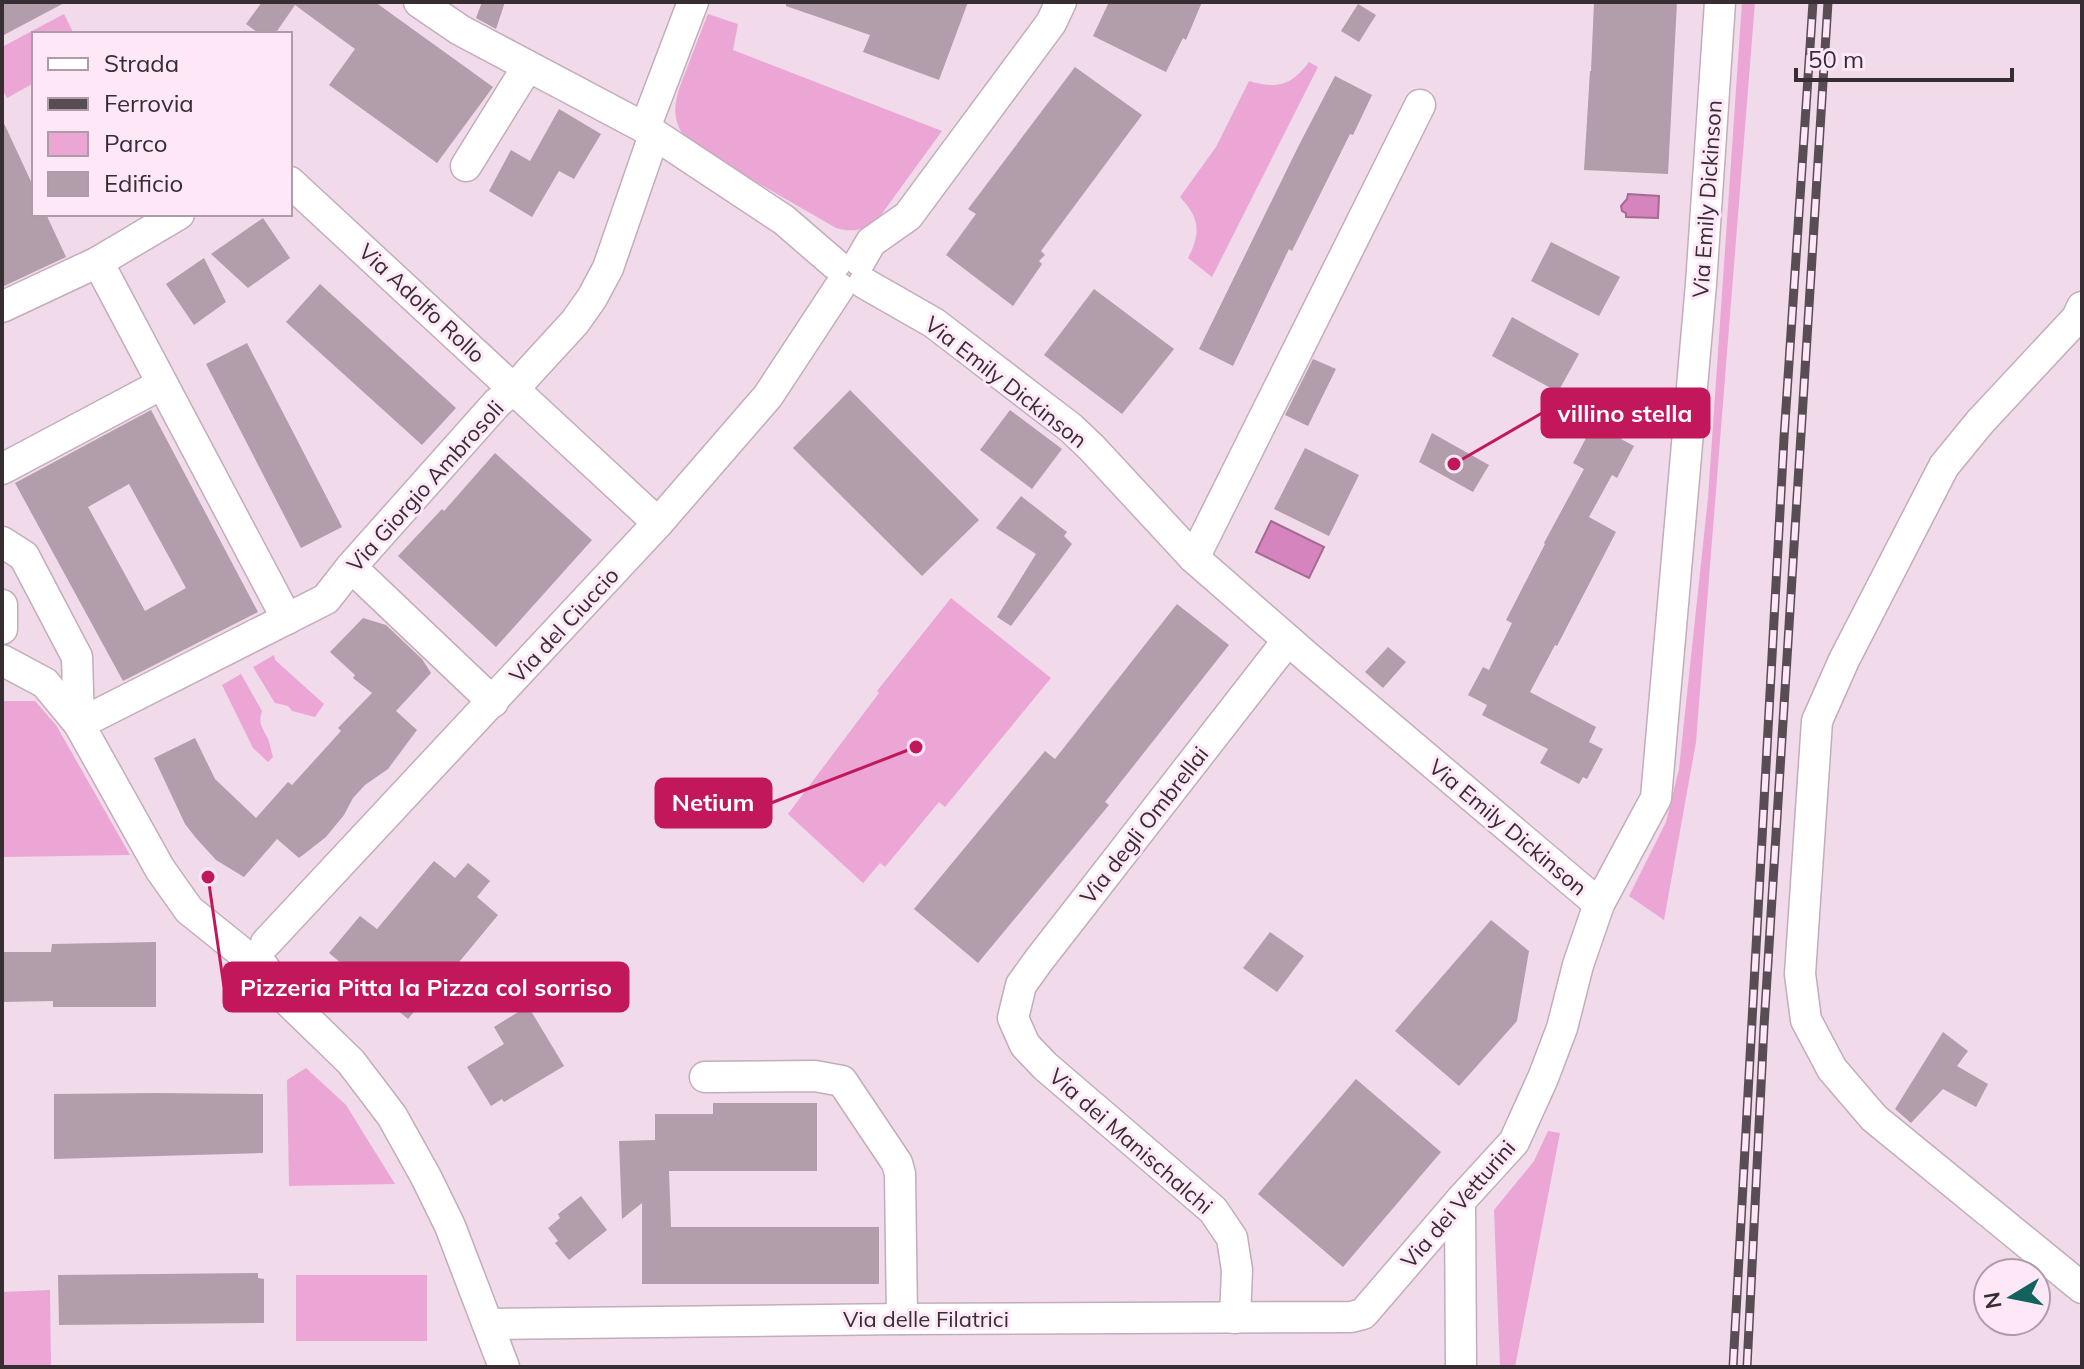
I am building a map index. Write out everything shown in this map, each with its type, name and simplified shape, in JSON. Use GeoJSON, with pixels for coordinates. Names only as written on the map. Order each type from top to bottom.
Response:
{"type":"FeatureCollection","features":[{"type":"Feature","properties":{"kind":"street","name":"Via Emily Dickinson"},"geometry":{"type":"LineString","coordinates":[[419,2],[460,30],[650,132],[784,220],[850,274],[934,323],[1071,428],[1194,558],[1599,904],[1656,798],[1701,284],[1720,2]]}},
{"type":"Feature","properties":{"kind":"street","name":"Via Giorgio Ambrosoli"},"geometry":{"type":"LineString","coordinates":[[79,724],[326,599],[497,403],[514,389],[575,322],[608,268],[693,2]]}},
{"type":"Feature","properties":{"kind":"street"},"geometry":{"type":"LineString","coordinates":[[850,274],[871,242],[908,216],[1051,23],[1061,2]]}},
{"type":"Feature","properties":{"kind":"street"},"geometry":{"type":"LineString","coordinates":[[466,166],[528,66]]}},
{"type":"Feature","properties":{"kind":"street"},"geometry":{"type":"LineString","coordinates":[[1194,558],[1420,105]]}},
{"type":"Feature","properties":{"kind":"street","name":"Via Adolfo Rollo"},"geometry":{"type":"LineString","coordinates":[[292,184],[658,523]]}},
{"type":"Feature","properties":{"kind":"street"},"geometry":{"type":"LineString","coordinates":[[2,307],[98,262],[176,216]]}},
{"type":"Feature","properties":{"kind":"street"},"geometry":{"type":"LineString","coordinates":[[98,262],[287,619]]}},
{"type":"Feature","properties":{"kind":"street","name":"Via del Ciuccio"},"geometry":{"type":"LineString","coordinates":[[257,953],[658,523],[768,396],[850,274]]}},
{"type":"Feature","properties":{"kind":"street"},"geometry":{"type":"LineString","coordinates":[[2082,307],[2077,318],[1980,422],[1944,466],[1844,660],[1817,721],[1800,974],[1806,1020],[1832,1069],[1874,1118],[2082,1288]]}},
{"type":"Feature","properties":{"kind":"street"},"geometry":{"type":"LineString","coordinates":[[2,469],[162,384]]}},
{"type":"Feature","properties":{"kind":"street"},"geometry":{"type":"LineString","coordinates":[[2,542],[24,556],[77,657],[79,724]]}},
{"type":"Feature","properties":{"kind":"street"},"geometry":{"type":"LineString","coordinates":[[351,567],[493,702]]}},
{"type":"Feature","properties":{"kind":"street"},"geometry":{"type":"LineString","coordinates":[[2,605],[2,629]]}},
{"type":"Feature","properties":{"kind":"street","name":"Via degli Ombrellai"},"geometry":{"type":"LineString","coordinates":[[1013,1018],[1021,985],[1039,960],[1288,640]]}},
{"type":"Feature","properties":{"kind":"street"},"geometry":{"type":"LineString","coordinates":[[2,660],[45,683],[79,724],[160,869],[189,910],[257,953],[283,996],[351,1062],[392,1116],[450,1226],[504,1367]]}},
{"type":"Feature","properties":{"kind":"street","name":"Via dei Vetturini"},"geometry":{"type":"LineString","coordinates":[[1363,1314],[1514,1142],[1562,1028],[1578,965],[1599,904]]}},
{"type":"Feature","properties":{"kind":"street","name":"Via dei Manischalchi"},"geometry":{"type":"LineString","coordinates":[[1013,1018],[1025,1045],[1045,1066],[1213,1210],[1232,1238],[1237,1270],[1235,1318]]}},
{"type":"Feature","properties":{"kind":"street"},"geometry":{"type":"LineString","coordinates":[[705,1077],[815,1076],[842,1081],[897,1163],[900,1174],[902,1319]]}},
{"type":"Feature","properties":{"kind":"street"},"geometry":{"type":"LineString","coordinates":[[1460,1201],[1461,1367]]}},
{"type":"Feature","properties":{"kind":"street","name":"Via delle Filatrici"},"geometry":{"type":"LineString","coordinates":[[488,1324],[1351,1317],[1363,1314]]}},
{"type":"Feature","properties":{"kind":"green space"},"geometry":{"type":"Polygon","coordinates":[[[1742,2],[1755,2],[1696,742],[1664,920],[1629,896],[1666,822],[1679,769],[1708,498],[1742,2]]]}},
{"type":"Feature","properties":{"kind":"green space"},"geometry":{"type":"Polygon","coordinates":[[[64,14],[73,32],[32,32],[32,84],[7,98],[2,89],[2,47],[64,14]]]}},
{"type":"Feature","properties":{"kind":"green space"},"geometry":{"type":"Polygon","coordinates":[[[708,14],[738,24],[733,50],[942,131],[878,219],[858,230],[836,228],[692,145],[683,135],[676,115],[677,95],[708,14]]]}},
{"type":"Feature","properties":{"kind":"green space"},"geometry":{"type":"Polygon","coordinates":[[[1309,62],[1318,67],[1212,277],[1188,258],[1195,241],[1196,226],[1192,212],[1180,197],[1216,147],[1249,81],[1283,84],[1309,62]]]}},
{"type":"Feature","properties":{"kind":"green space"},"geometry":{"type":"Polygon","coordinates":[[[951,598],[1051,678],[945,807],[939,802],[885,867],[880,863],[863,883],[788,814],[879,693],[877,691],[951,598]]]}},
{"type":"Feature","properties":{"kind":"green space"},"geometry":{"type":"Polygon","coordinates":[[[274,655],[275,660],[324,704],[315,717],[275,703],[253,667],[274,655]]]}},
{"type":"Feature","properties":{"kind":"green space"},"geometry":{"type":"Polygon","coordinates":[[[241,674],[262,711],[261,725],[273,757],[268,762],[253,748],[222,685],[241,674]]]}},
{"type":"Feature","properties":{"kind":"green space"},"geometry":{"type":"Polygon","coordinates":[[[2,701],[35,701],[56,725],[130,855],[2,857],[2,701]]]}},
{"type":"Feature","properties":{"kind":"green space"},"geometry":{"type":"Polygon","coordinates":[[[306,1068],[346,1105],[395,1184],[289,1186],[287,1080],[306,1068]]]}},
{"type":"Feature","properties":{"kind":"green space"},"geometry":{"type":"Polygon","coordinates":[[[1548,1131],[1560,1133],[1515,1367],[1500,1367],[1494,1210],[1534,1161],[1548,1131]]]}},
{"type":"Feature","properties":{"kind":"green space"},"geometry":{"type":"Polygon","coordinates":[[[296,1275],[427,1275],[427,1341],[296,1341],[296,1275]]]}},
{"type":"Feature","properties":{"kind":"green space"},"geometry":{"type":"Polygon","coordinates":[[[50,1290],[51,1367],[2,1367],[2,1292],[50,1290]]]}},
{"type":"Feature","properties":{"kind":"shaded area"},"geometry":{"type":"Polygon","coordinates":[[[1628,194],[1659,196],[1658,218],[1626,217],[1621,206],[1628,194]]]}},
{"type":"Feature","properties":{"kind":"shaded area"},"geometry":{"type":"Polygon","coordinates":[[[1271,521],[1324,547],[1309,578],[1256,552],[1271,521]]]}},
{"type":"Feature","properties":{"kind":"building"},"geometry":{"type":"Polygon","coordinates":[[[2,2],[66,2],[2,36],[2,2]]]}},
{"type":"Feature","properties":{"kind":"building"},"geometry":{"type":"Polygon","coordinates":[[[262,2],[375,2],[493,87],[437,163],[329,85],[355,49],[295,5],[276,32],[257,32],[246,24],[262,2]]]}},
{"type":"Feature","properties":{"kind":"building"},"geometry":{"type":"Polygon","coordinates":[[[482,2],[505,2],[496,29],[476,18],[482,2]]]}},
{"type":"Feature","properties":{"kind":"building"},"geometry":{"type":"Polygon","coordinates":[[[786,2],[968,2],[939,80],[863,52],[870,35],[786,6],[786,2]]]}},
{"type":"Feature","properties":{"kind":"building"},"geometry":{"type":"Polygon","coordinates":[[[1109,2],[1202,2],[1186,40],[1183,38],[1166,72],[1093,36],[1109,2]]]}},
{"type":"Feature","properties":{"kind":"building"},"geometry":{"type":"Polygon","coordinates":[[[1594,2],[1677,2],[1668,174],[1584,170],[1594,2]]]}},
{"type":"Feature","properties":{"kind":"building"},"geometry":{"type":"Polygon","coordinates":[[[1358,4],[1376,15],[1359,42],[1341,31],[1358,4]]]}},
{"type":"Feature","properties":{"kind":"building"},"geometry":{"type":"Polygon","coordinates":[[[1075,67],[1142,115],[1041,251],[1045,255],[1039,261],[1042,264],[1013,306],[946,255],[976,214],[968,209],[1075,67]]]}},
{"type":"Feature","properties":{"kind":"building"},"geometry":{"type":"Polygon","coordinates":[[[1335,76],[1372,95],[1292,251],[1289,249],[1233,366],[1199,349],[1335,76]]]}},
{"type":"Feature","properties":{"kind":"building"},"geometry":{"type":"Polygon","coordinates":[[[559,109],[601,134],[574,179],[559,171],[532,217],[489,191],[511,150],[530,161],[559,109]]]}},
{"type":"Feature","properties":{"kind":"building"},"geometry":{"type":"Polygon","coordinates":[[[2,119],[32,184],[32,216],[47,216],[66,257],[2,287],[2,119]]]}},
{"type":"Feature","properties":{"kind":"building"},"geometry":{"type":"Polygon","coordinates":[[[263,218],[290,258],[248,288],[211,254],[263,218]]]}},
{"type":"Feature","properties":{"kind":"building"},"geometry":{"type":"Polygon","coordinates":[[[1551,242],[1620,277],[1599,316],[1531,281],[1551,242]]]}},
{"type":"Feature","properties":{"kind":"building"},"geometry":{"type":"Polygon","coordinates":[[[204,258],[226,302],[194,325],[166,284],[204,258]]]}},
{"type":"Feature","properties":{"kind":"building"},"geometry":{"type":"Polygon","coordinates":[[[320,284],[456,408],[422,445],[286,322],[320,284]]]}},
{"type":"Feature","properties":{"kind":"building"},"geometry":{"type":"Polygon","coordinates":[[[1094,289],[1174,349],[1122,414],[1044,355],[1094,289]]]}},
{"type":"Feature","properties":{"kind":"building"},"geometry":{"type":"Polygon","coordinates":[[[1512,317],[1579,354],[1558,392],[1492,356],[1512,317]]]}},
{"type":"Feature","properties":{"kind":"building"},"geometry":{"type":"Polygon","coordinates":[[[247,343],[342,527],[301,548],[206,364],[247,343]]]}},
{"type":"Feature","properties":{"kind":"building"},"geometry":{"type":"Polygon","coordinates":[[[1313,359],[1336,369],[1308,426],[1285,415],[1313,359]]]}},
{"type":"Feature","properties":{"kind":"building"},"geometry":{"type":"Polygon","coordinates":[[[850,390],[979,520],[922,576],[793,448],[850,390]]]}},
{"type":"Feature","properties":{"kind":"building"},"geometry":{"type":"Polygon","coordinates":[[[1601,409],[1630,424],[1621,439],[1634,446],[1617,478],[1612,475],[1589,517],[1616,532],[1530,692],[1596,727],[1589,742],[1603,749],[1587,779],[1583,777],[1579,784],[1540,763],[1548,749],[1482,715],[1487,705],[1468,695],[1483,667],[1489,670],[1512,623],[1506,620],[1584,469],[1573,463],[1601,409]]]}},
{"type":"Feature","properties":{"kind":"building"},"geometry":{"type":"Polygon","coordinates":[[[151,410],[258,612],[123,681],[15,483],[151,410]],[[129,484],[88,507],[145,611],[186,588],[129,484]]]}},
{"type":"Feature","properties":{"kind":"building"},"geometry":{"type":"Polygon","coordinates":[[[1010,410],[1062,449],[1032,489],[980,450],[1010,410]]]}},
{"type":"Feature","properties":{"kind":"building"},"geometry":{"type":"Polygon","coordinates":[[[1432,433],[1489,465],[1473,492],[1419,462],[1432,433]]]}},
{"type":"Feature","properties":{"kind":"building"},"geometry":{"type":"Polygon","coordinates":[[[1305,448],[1359,475],[1329,536],[1274,509],[1305,448]]]}},
{"type":"Feature","properties":{"kind":"building"},"geometry":{"type":"Polygon","coordinates":[[[495,453],[592,540],[496,647],[398,556],[442,509],[444,511],[495,453]]]}},
{"type":"Feature","properties":{"kind":"building"},"geometry":{"type":"Polygon","coordinates":[[[1021,496],[1067,532],[1064,536],[1072,544],[1011,626],[997,617],[1036,554],[996,528],[1021,496]]]}},
{"type":"Feature","properties":{"kind":"building"},"geometry":{"type":"Polygon","coordinates":[[[1177,604],[1229,645],[1105,802],[1109,805],[978,963],[914,909],[1045,751],[1055,759],[1177,604]]]}},
{"type":"Feature","properties":{"kind":"building"},"geometry":{"type":"Polygon","coordinates":[[[363,618],[386,625],[422,659],[431,673],[396,711],[417,730],[388,769],[353,798],[326,837],[299,858],[277,839],[244,877],[216,860],[185,824],[154,758],[195,738],[215,779],[256,818],[288,782],[292,785],[341,731],[338,728],[372,693],[353,678],[355,675],[330,652],[363,618]]]}},
{"type":"Feature","properties":{"kind":"building"},"geometry":{"type":"Polygon","coordinates":[[[1388,647],[1406,662],[1383,688],[1365,672],[1388,647]]]}},
{"type":"Feature","properties":{"kind":"building"},"geometry":{"type":"Polygon","coordinates":[[[434,861],[455,878],[468,863],[490,881],[477,897],[498,915],[408,1019],[329,953],[360,916],[377,929],[434,861]]]}},
{"type":"Feature","properties":{"kind":"building"},"geometry":{"type":"Polygon","coordinates":[[[1491,920],[1529,951],[1517,1021],[1459,1086],[1395,1031],[1491,920]]]}},
{"type":"Feature","properties":{"kind":"building"},"geometry":{"type":"Polygon","coordinates":[[[1270,932],[1304,956],[1277,992],[1243,968],[1270,932]]]}},
{"type":"Feature","properties":{"kind":"building"},"geometry":{"type":"Polygon","coordinates":[[[156,942],[156,1007],[53,1007],[53,1001],[2,1002],[2,952],[51,952],[52,944],[156,942]]]}},
{"type":"Feature","properties":{"kind":"building"},"geometry":{"type":"Polygon","coordinates":[[[528,1006],[564,1066],[504,1102],[502,1099],[491,1106],[467,1067],[504,1044],[494,1027],[528,1006]]]}},
{"type":"Feature","properties":{"kind":"building"},"geometry":{"type":"Polygon","coordinates":[[[1943,1032],[1968,1051],[1957,1066],[1988,1084],[1976,1107],[1943,1089],[1911,1123],[1895,1109],[1943,1032]]]}},
{"type":"Feature","properties":{"kind":"building"},"geometry":{"type":"Polygon","coordinates":[[[1356,1079],[1441,1152],[1343,1267],[1258,1194],[1356,1079]]]}},
{"type":"Feature","properties":{"kind":"building"},"geometry":{"type":"Polygon","coordinates":[[[54,1094],[263,1094],[263,1153],[54,1159],[54,1094]]]}},
{"type":"Feature","properties":{"kind":"building"},"geometry":{"type":"Polygon","coordinates":[[[713,1103],[817,1103],[817,1171],[669,1171],[671,1227],[879,1227],[879,1284],[642,1284],[642,1203],[622,1219],[619,1141],[655,1140],[655,1114],[713,1114],[713,1103]]]}},
{"type":"Feature","properties":{"kind":"building"},"geometry":{"type":"Polygon","coordinates":[[[581,1196],[607,1230],[569,1260],[548,1228],[560,1218],[558,1214],[581,1196]]]}},
{"type":"Feature","properties":{"kind":"building"},"geometry":{"type":"Polygon","coordinates":[[[258,1273],[258,1278],[264,1279],[264,1323],[59,1325],[58,1275],[258,1273]]]}},
{"type":"Feature","properties":{"kind":"railway"},"geometry":{"type":"LineString","coordinates":[[1733,1367],[1784,438],[1813,2]]}},
{"type":"Feature","properties":{"kind":"railway"},"geometry":{"type":"LineString","coordinates":[[1747,1367],[1764,1026],[1828,2]]}},
{"type":"Feature","properties":{"kind":"place","name":"villino stella"},"geometry":{"type":"Point","coordinates":[1454,464]}},
{"type":"Feature","properties":{"kind":"place","name":"Netium"},"geometry":{"type":"Point","coordinates":[916,747]}},
{"type":"Feature","properties":{"kind":"place","name":"Pizzeria Pitta la Pizza col sorriso"},"geometry":{"type":"Point","coordinates":[208,877]}}]}
